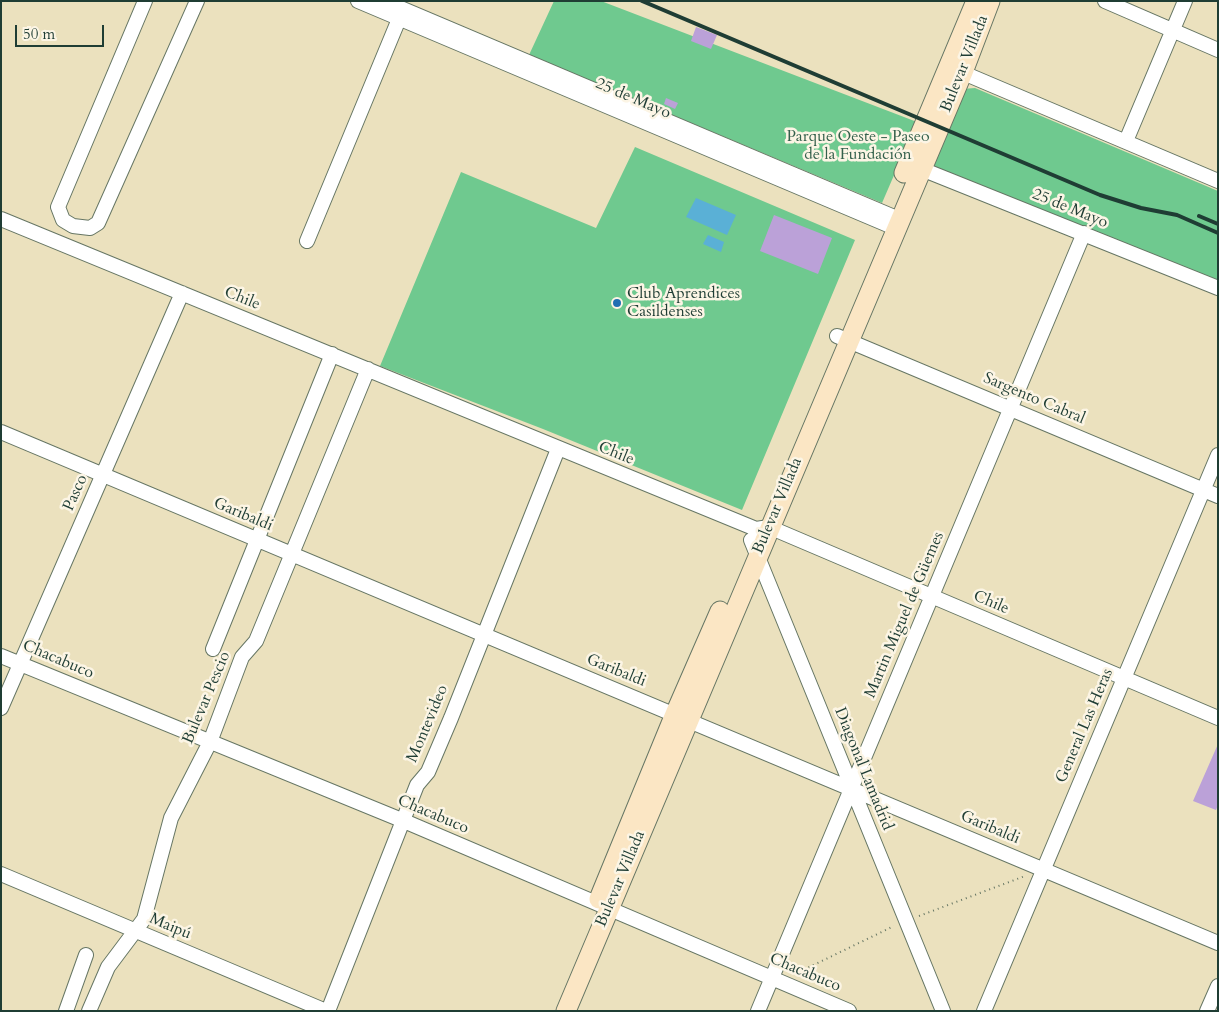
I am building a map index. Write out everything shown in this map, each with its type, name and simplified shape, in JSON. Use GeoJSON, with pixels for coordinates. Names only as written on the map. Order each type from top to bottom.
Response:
{"type":"FeatureCollection","features":[{"type":"Feature","properties":{"kind":"main road","name":"Bulevar Villada"},"geometry":{"type":"LineString","coordinates":[[956,70],[976,1]]}},
{"type":"Feature","properties":{"kind":"main road","name":"Bulevar Villada"},"geometry":{"type":"LineString","coordinates":[[566,1011],[603,906],[681,717],[759,538],[914,166],[956,70],[990,1]]}},
{"type":"Feature","properties":{"kind":"main road","name":"Bulevar Villada"},"geometry":{"type":"LineString","coordinates":[[552,1011],[603,906]]}},
{"type":"Feature","properties":{"kind":"street"},"geometry":{"type":"LineString","coordinates":[[145,1],[58,207],[63,220],[73,226],[90,228],[98,223],[197,1]]}},
{"type":"Feature","properties":{"kind":"street","name":"25 de Mayo"},"geometry":{"type":"LineString","coordinates":[[358,1],[891,221]]}},
{"type":"Feature","properties":{"kind":"street","name":"25 de Mayo"},"geometry":{"type":"LineString","coordinates":[[384,1],[891,221]]}},
{"type":"Feature","properties":{"kind":"street"},"geometry":{"type":"LineString","coordinates":[[1106,1],[1218,50]]}},
{"type":"Feature","properties":{"kind":"street"},"geometry":{"type":"LineString","coordinates":[[1126,141],[1185,1]]}},
{"type":"Feature","properties":{"kind":"street"},"geometry":{"type":"LineString","coordinates":[[307,241],[399,18]]}},
{"type":"Feature","properties":{"kind":"street"},"geometry":{"type":"LineString","coordinates":[[956,70],[1218,181]]}},
{"type":"Feature","properties":{"kind":"street","name":"25 de Mayo"},"geometry":{"type":"LineString","coordinates":[[914,166],[1218,288]]}},
{"type":"Feature","properties":{"kind":"street","name":"Chile"},"geometry":{"type":"LineString","coordinates":[[1,219],[368,369],[558,449],[759,538],[932,597],[1218,718]]}},
{"type":"Feature","properties":{"kind":"street","name":"Martin Miguel de Güemes"},"geometry":{"type":"LineString","coordinates":[[758,1011],[1084,233]]}},
{"type":"Feature","properties":{"kind":"street","name":"Pasco"},"geometry":{"type":"LineString","coordinates":[[1,708],[104,476],[182,293]]}},
{"type":"Feature","properties":{"kind":"street","name":"Sargento Cabral"},"geometry":{"type":"LineString","coordinates":[[842,338],[1218,496]]}},
{"type":"Feature","properties":{"kind":"street","name":"Bulevar Pescio"},"geometry":{"type":"LineString","coordinates":[[213,649],[332,354]]}},
{"type":"Feature","properties":{"kind":"street","name":"Bulevar Pescio"},"geometry":{"type":"LineString","coordinates":[[89,1011],[108,967],[144,919],[171,818],[210,742],[242,657],[256,641],[368,369]]}},
{"type":"Feature","properties":{"kind":"street","name":"Garibaldi"},"geometry":{"type":"LineString","coordinates":[[1,432],[1218,943]]}},
{"type":"Feature","properties":{"kind":"street","name":"Montevideo"},"geometry":{"type":"LineString","coordinates":[[327,1011],[417,786],[428,772],[451,718],[558,449]]}},
{"type":"Feature","properties":{"kind":"street","name":"General Las Heras"},"geometry":{"type":"LineString","coordinates":[[984,1011],[1218,455]]}},
{"type":"Feature","properties":{"kind":"street","name":"Diagonal Lamadrid"},"geometry":{"type":"LineString","coordinates":[[759,538],[851,789],[943,1011]]}},
{"type":"Feature","properties":{"kind":"street","name":"Chacabuco"},"geometry":{"type":"LineString","coordinates":[[1,656],[404,821],[849,1011]]}},
{"type":"Feature","properties":{"kind":"street","name":"Maipú"},"geometry":{"type":"LineString","coordinates":[[1,874],[327,1011]]}},
{"type":"Feature","properties":{"kind":"street"},"geometry":{"type":"LineString","coordinates":[[66,1011],[86,955]]}},
{"type":"Feature","properties":{"kind":"street"},"geometry":{"type":"LineString","coordinates":[[1208,1011],[1218,986]]}},
{"type":"Feature","properties":{"kind":"green space","name":"Parque Oeste - Paseo de la Fundación"},"geometry":{"type":"Polygon","coordinates":[[[554,1],[601,1],[917,122],[882,203],[529,55],[554,1]]]}},
{"type":"Feature","properties":{"kind":"green space"},"geometry":{"type":"Polygon","coordinates":[[[975,88],[1218,191],[1218,285],[933,166],[962,89],[975,88]]]}},
{"type":"Feature","properties":{"kind":"green space","name":"Club Aprendices Casildenses"},"geometry":{"type":"Polygon","coordinates":[[[635,147],[855,240],[742,510],[543,429],[380,366],[461,172],[596,228],[635,147]]]}},
{"type":"Feature","properties":{"kind":"water"},"geometry":{"type":"Polygon","coordinates":[[[696,198],[736,215],[727,235],[686,217],[696,198]]]}},
{"type":"Feature","properties":{"kind":"water"},"geometry":{"type":"Polygon","coordinates":[[[708,235],[724,242],[721,252],[703,244],[708,235]]]}},
{"type":"Feature","properties":{"kind":"building"},"geometry":{"type":"Polygon","coordinates":[[[696,27],[717,35],[711,49],[691,41],[696,27]]]}},
{"type":"Feature","properties":{"kind":"building"},"geometry":{"type":"Polygon","coordinates":[[[666,98],[678,103],[675,109],[664,104],[666,98]]]}},
{"type":"Feature","properties":{"kind":"building"},"geometry":{"type":"Polygon","coordinates":[[[774,215],[832,238],[818,274],[760,251],[774,215]]]}},
{"type":"Feature","properties":{"kind":"building"},"geometry":{"type":"Polygon","coordinates":[[[1218,744],[1218,805],[1216,810],[1193,801],[1218,744]]]}},
{"type":"Feature","properties":{"kind":"railway"},"geometry":{"type":"LineString","coordinates":[[642,1],[1100,195],[1141,208],[1177,215],[1218,233]]}},
{"type":"Feature","properties":{"kind":"railway"},"geometry":{"type":"LineString","coordinates":[[1199,216],[1218,224]]}},
{"type":"Feature","properties":{"kind":"place","name":"Club Aprendices Casildenses"},"geometry":{"type":"Point","coordinates":[617,303]}}]}
